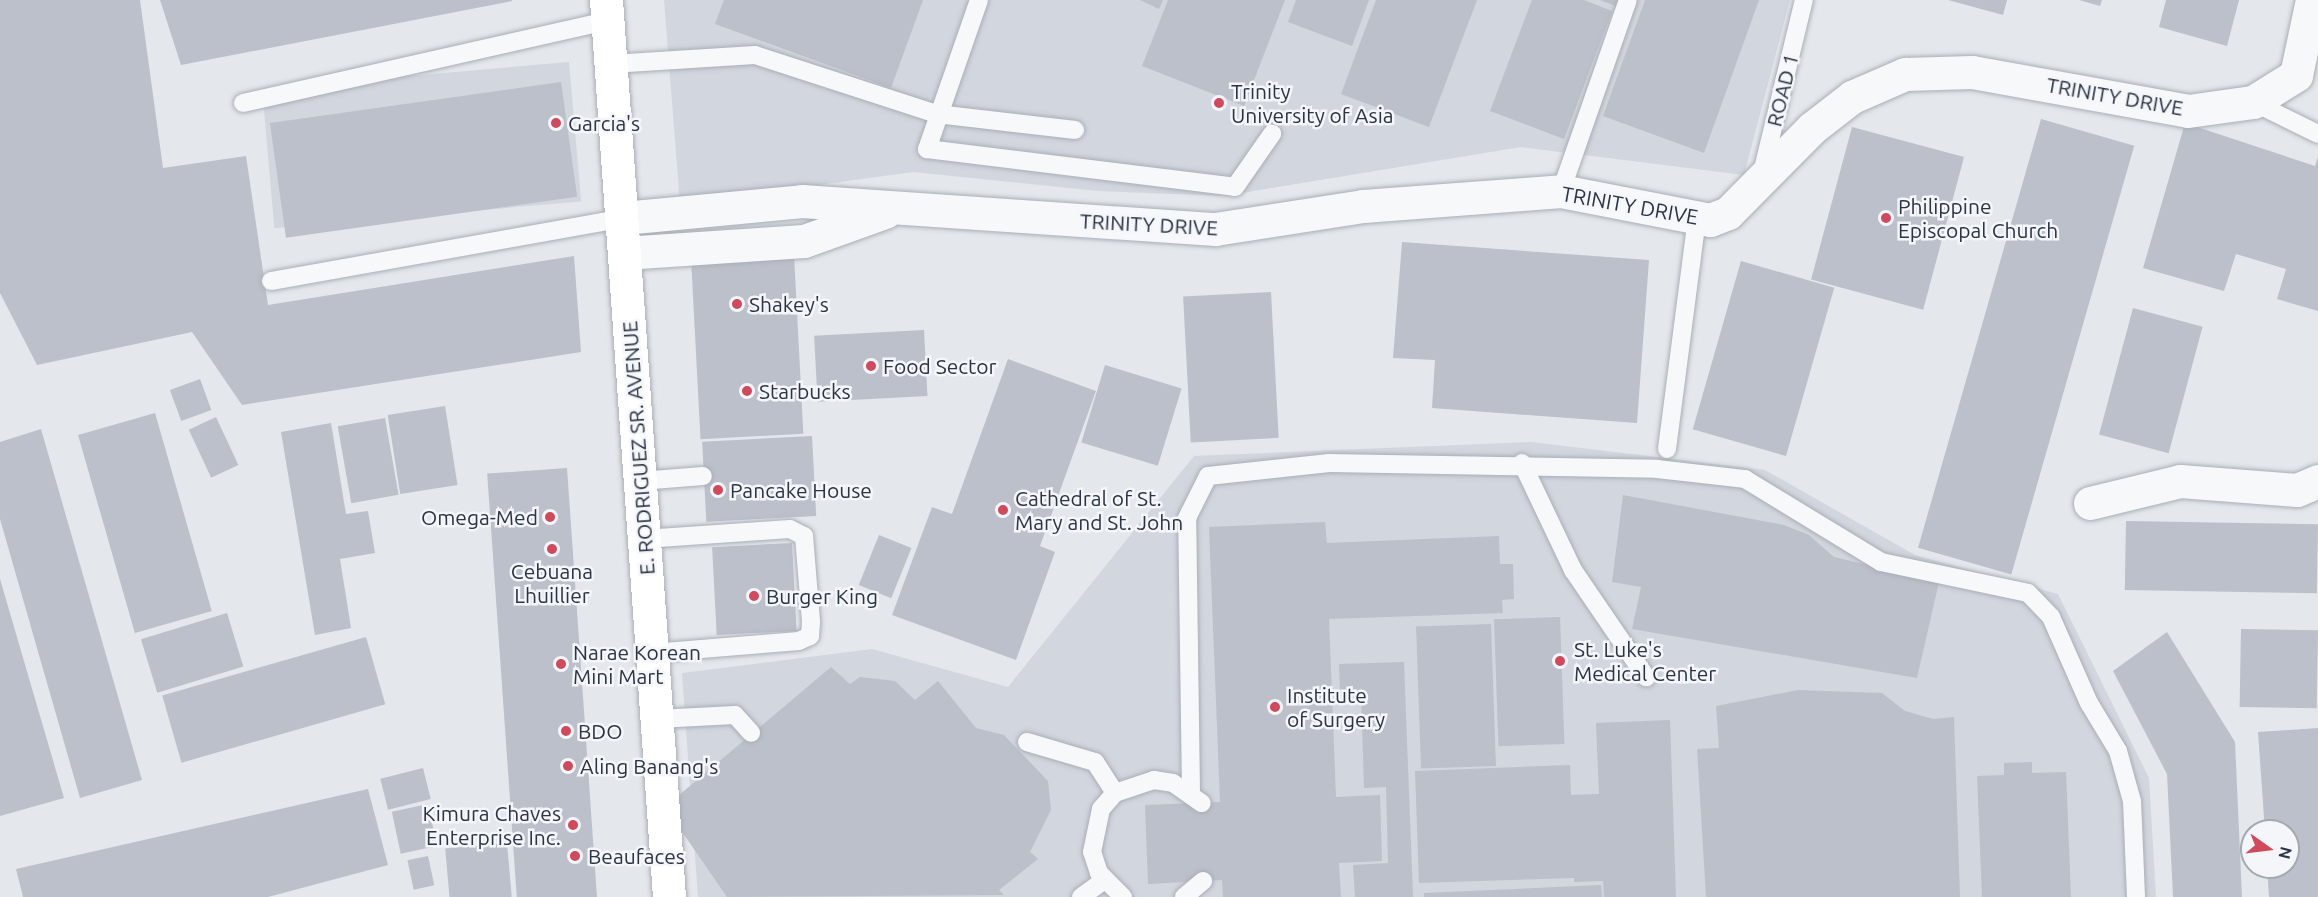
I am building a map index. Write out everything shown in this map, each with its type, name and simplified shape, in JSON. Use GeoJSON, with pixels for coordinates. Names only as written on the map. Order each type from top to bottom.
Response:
{"type":"FeatureCollection","features":[{"type":"Feature","properties":{"kind":"main road","name":"E. RODRIGUEZ SR. AVENUE"},"geometry":{"type":"LineString","coordinates":[[607,10],[669,897]]}},
{"type":"Feature","properties":{"kind":"street","name":"TRINITY DRIVE"},"geometry":{"type":"LineString","coordinates":[[623,218],[802,201],[1215,229],[1363,206],[1561,191],[1710,220],[1728,213],[1852,97],[1905,74],[1972,72],[2187,111],[2253,102],[2296,75],[2312,0]]}},
{"type":"Feature","properties":{"kind":"street","name":"TRINITY DRIVE"},"geometry":{"type":"LineString","coordinates":[[624,253],[804,241],[900,207]]}},
{"type":"Feature","properties":{"kind":"street"},"geometry":{"type":"LineString","coordinates":[[2090,503],[2180,481],[2297,489],[2318,481]]}},
{"type":"Feature","properties":{"kind":"lane"},"geometry":{"type":"LineString","coordinates":[[979,0],[937,114],[927,149],[1235,187],[1272,134]]}},
{"type":"Feature","properties":{"kind":"lane"},"geometry":{"type":"LineString","coordinates":[[1561,191],[1628,0]]}},
{"type":"Feature","properties":{"kind":"lane","name":"ROAD 1"},"geometry":{"type":"LineString","coordinates":[[1760,181],[1804,0]]}},
{"type":"Feature","properties":{"kind":"lane"},"geometry":{"type":"LineString","coordinates":[[243,103],[607,10]]}},
{"type":"Feature","properties":{"kind":"lane"},"geometry":{"type":"LineString","coordinates":[[611,64],[755,56],[937,114],[1075,130]]}},
{"type":"Feature","properties":{"kind":"lane"},"geometry":{"type":"LineString","coordinates":[[2253,102],[2318,134]]}},
{"type":"Feature","properties":{"kind":"lane"},"geometry":{"type":"LineString","coordinates":[[1667,449],[1697,217]]}},
{"type":"Feature","properties":{"kind":"lane"},"geometry":{"type":"LineString","coordinates":[[271,282],[623,218]]}},
{"type":"Feature","properties":{"kind":"lane"},"geometry":{"type":"LineString","coordinates":[[1123,897],[1104,880],[1092,852],[1093,830],[1115,793],[1154,780],[1197,797],[1186,518],[1208,476],[1329,463],[1522,463],[1745,479],[1881,562],[2028,593],[2051,617],[2089,703],[2118,751],[2132,801],[2136,897]]}},
{"type":"Feature","properties":{"kind":"lane"},"geometry":{"type":"LineString","coordinates":[[1522,463],[1573,570],[1646,677]]}},
{"type":"Feature","properties":{"kind":"lane"},"geometry":{"type":"LineString","coordinates":[[640,481],[703,477]]}},
{"type":"Feature","properties":{"kind":"lane"},"geometry":{"type":"LineString","coordinates":[[644,539],[790,529],[804,536],[812,622],[810,636],[799,641],[652,653]]}},
{"type":"Feature","properties":{"kind":"lane"},"geometry":{"type":"LineString","coordinates":[[657,719],[735,715],[751,733]]}},
{"type":"Feature","properties":{"kind":"lane"},"geometry":{"type":"LineString","coordinates":[[1027,742],[1095,762],[1115,793]]}},
{"type":"Feature","properties":{"kind":"lane"},"geometry":{"type":"LineString","coordinates":[[1081,897],[1104,880]]}},
{"type":"Feature","properties":{"kind":"lane"},"geometry":{"type":"LineString","coordinates":[[1184,897],[1203,881]]}},
{"type":"Feature","properties":{"kind":"shaded area","name":"Trinity University of Asia"},"geometry":{"type":"Polygon","coordinates":[[[664,0],[1790,0],[1744,175],[1521,147],[1223,196],[1098,191],[913,172],[680,204],[664,0]]]}},
{"type":"Feature","properties":{"kind":"shaded area"},"geometry":{"type":"Polygon","coordinates":[[[569,62],[581,201],[274,228],[262,89],[569,62]]]}},
{"type":"Feature","properties":{"kind":"shaded area","name":"St. Luke's Medical Center"},"geometry":{"type":"Polygon","coordinates":[[[1531,442],[1765,470],[1915,555],[2058,594],[2149,778],[2156,897],[698,897],[682,673],[872,649],[1008,687],[1194,456],[1531,442]]]}},
{"type":"Feature","properties":{"kind":"building"},"geometry":{"type":"Polygon","coordinates":[[[0,0],[140,0],[163,168],[246,156],[268,305],[574,256],[581,352],[242,405],[192,332],[37,365],[0,293],[0,0]]]}},
{"type":"Feature","properties":{"kind":"building"},"geometry":{"type":"Polygon","coordinates":[[[160,0],[512,0],[512,1],[181,65],[160,0]]]}},
{"type":"Feature","properties":{"kind":"building"},"geometry":{"type":"Polygon","coordinates":[[[724,0],[923,0],[891,88],[715,24],[724,0]]]}},
{"type":"Feature","properties":{"kind":"building"},"geometry":{"type":"Polygon","coordinates":[[[1140,0],[1163,0],[1159,9],[1140,0]]]}},
{"type":"Feature","properties":{"kind":"building"},"geometry":{"type":"Polygon","coordinates":[[[1168,0],[1285,0],[1244,106],[1142,66],[1168,0]]]}},
{"type":"Feature","properties":{"kind":"building"},"geometry":{"type":"Polygon","coordinates":[[[1296,0],[1369,0],[1352,46],[1288,22],[1296,0]]]}},
{"type":"Feature","properties":{"kind":"building"},"geometry":{"type":"Polygon","coordinates":[[[1376,0],[1477,0],[1429,127],[1341,94],[1376,0]]]}},
{"type":"Feature","properties":{"kind":"building"},"geometry":{"type":"Polygon","coordinates":[[[1532,0],[1584,0],[1612,11],[1564,139],[1490,111],[1532,0]]]}},
{"type":"Feature","properties":{"kind":"building"},"geometry":{"type":"Polygon","coordinates":[[[1600,0],[1621,0],[1618,7],[1600,0]]]}},
{"type":"Feature","properties":{"kind":"building"},"geometry":{"type":"Polygon","coordinates":[[[1645,0],[1759,0],[1704,153],[1603,116],[1645,0]]]}},
{"type":"Feature","properties":{"kind":"building"},"geometry":{"type":"Polygon","coordinates":[[[1948,0],[2007,0],[2003,15],[1948,0]]]}},
{"type":"Feature","properties":{"kind":"building"},"geometry":{"type":"Polygon","coordinates":[[[2079,0],[2102,0],[2100,6],[2079,0]]]}},
{"type":"Feature","properties":{"kind":"building"},"geometry":{"type":"Polygon","coordinates":[[[2166,0],[2239,0],[2227,46],[2159,27],[2166,0]]]}},
{"type":"Feature","properties":{"kind":"building"},"geometry":{"type":"Polygon","coordinates":[[[561,82],[577,197],[286,238],[270,123],[561,82]]]}},
{"type":"Feature","properties":{"kind":"building"},"geometry":{"type":"Polygon","coordinates":[[[2041,119],[2134,146],[2011,574],[1918,548],[2041,119]]]}},
{"type":"Feature","properties":{"kind":"building"},"geometry":{"type":"Polygon","coordinates":[[[2185,123],[2315,166],[2318,157],[2318,311],[2277,299],[2286,269],[2236,254],[2224,291],[2143,268],[2185,123]]]}},
{"type":"Feature","properties":{"kind":"building","name":"Philippine Episcopal Church"},"geometry":{"type":"Polygon","coordinates":[[[1852,127],[1964,157],[1923,310],[1811,280],[1852,127]]]}},
{"type":"Feature","properties":{"kind":"building"},"geometry":{"type":"Polygon","coordinates":[[[1402,242],[1649,260],[1637,423],[1432,408],[1435,360],[1393,358],[1402,242]]]}},
{"type":"Feature","properties":{"kind":"building"},"geometry":{"type":"Polygon","coordinates":[[[794,255],[803,434],[701,439],[691,260],[794,255]]]}},
{"type":"Feature","properties":{"kind":"building"},"geometry":{"type":"Polygon","coordinates":[[[1741,261],[1834,288],[1786,456],[1693,429],[1741,261]]]}},
{"type":"Feature","properties":{"kind":"building"},"geometry":{"type":"Polygon","coordinates":[[[1271,292],[1279,438],[1191,442],[1183,297],[1271,292]]]}},
{"type":"Feature","properties":{"kind":"building"},"geometry":{"type":"Polygon","coordinates":[[[2133,308],[2203,327],[2169,453],[2099,435],[2133,308]]]}},
{"type":"Feature","properties":{"kind":"building","name":"Food Sector"},"geometry":{"type":"Polygon","coordinates":[[[924,330],[927,396],[818,402],[814,336],[924,330]]]}},
{"type":"Feature","properties":{"kind":"building","name":"Cathedral of St. Mary and St. John"},"geometry":{"type":"Polygon","coordinates":[[[1008,359],[1096,391],[1040,546],[1055,552],[1016,660],[892,615],[932,507],[952,514],[1008,359]]]}},
{"type":"Feature","properties":{"kind":"building"},"geometry":{"type":"Polygon","coordinates":[[[1105,365],[1182,388],[1158,466],[1081,442],[1105,365]]]}},
{"type":"Feature","properties":{"kind":"building"},"geometry":{"type":"Polygon","coordinates":[[[200,379],[211,410],[181,421],[170,390],[200,379]]]}},
{"type":"Feature","properties":{"kind":"building"},"geometry":{"type":"Polygon","coordinates":[[[445,406],[458,485],[400,494],[388,415],[445,406]]]}},
{"type":"Feature","properties":{"kind":"building"},"geometry":{"type":"Polygon","coordinates":[[[155,413],[212,611],[135,633],[78,435],[155,413]]]}},
{"type":"Feature","properties":{"kind":"building"},"geometry":{"type":"Polygon","coordinates":[[[216,417],[238,465],[211,478],[189,430],[216,417]]]}},
{"type":"Feature","properties":{"kind":"building"},"geometry":{"type":"Polygon","coordinates":[[[385,418],[399,495],[351,503],[338,426],[385,418]]]}},
{"type":"Feature","properties":{"kind":"building"},"geometry":{"type":"Polygon","coordinates":[[[331,423],[346,514],[368,511],[375,553],[340,559],[351,628],[315,635],[281,432],[331,423]]]}},
{"type":"Feature","properties":{"kind":"building"},"geometry":{"type":"Polygon","coordinates":[[[41,429],[142,780],[80,798],[0,519],[0,442],[41,429]]]}},
{"type":"Feature","properties":{"kind":"building"},"geometry":{"type":"Polygon","coordinates":[[[812,436],[816,516],[706,522],[702,442],[812,436]]]}},
{"type":"Feature","properties":{"kind":"building"},"geometry":{"type":"Polygon","coordinates":[[[567,468],[597,897],[517,897],[487,474],[567,468]]]}},
{"type":"Feature","properties":{"kind":"building"},"geometry":{"type":"Polygon","coordinates":[[[1623,495],[1784,525],[1809,535],[1834,557],[1939,582],[1917,678],[1632,629],[1641,587],[1612,582],[1623,495]]]}},
{"type":"Feature","properties":{"kind":"building"},"geometry":{"type":"Polygon","coordinates":[[[2126,521],[2318,524],[2317,593],[2125,590],[2126,521]]]}},
{"type":"Feature","properties":{"kind":"building","name":"Institute of Surgery"},"geometry":{"type":"Polygon","coordinates":[[[1325,522],[1327,543],[1499,536],[1500,564],[1513,564],[1514,599],[1502,600],[1503,613],[1329,619],[1336,797],[1380,795],[1382,861],[1339,863],[1341,897],[1223,897],[1222,880],[1148,884],[1145,805],[1220,802],[1209,527],[1325,522]]]}},
{"type":"Feature","properties":{"kind":"building"},"geometry":{"type":"Polygon","coordinates":[[[879,535],[911,548],[891,598],[859,585],[879,535]]]}},
{"type":"Feature","properties":{"kind":"building","name":"Burger King"},"geometry":{"type":"Polygon","coordinates":[[[792,543],[797,631],[717,635],[712,547],[792,543]]]}},
{"type":"Feature","properties":{"kind":"building"},"geometry":{"type":"Polygon","coordinates":[[[0,579],[64,798],[0,816],[0,579]]]}},
{"type":"Feature","properties":{"kind":"building"},"geometry":{"type":"Polygon","coordinates":[[[227,613],[243,667],[157,693],[141,639],[227,613]]]}},
{"type":"Feature","properties":{"kind":"building"},"geometry":{"type":"Polygon","coordinates":[[[1560,617],[1564,744],[1498,746],[1494,619],[1560,617]]]}},
{"type":"Feature","properties":{"kind":"building"},"geometry":{"type":"Polygon","coordinates":[[[1491,624],[1496,766],[1421,769],[1416,627],[1491,624]]]}},
{"type":"Feature","properties":{"kind":"building"},"geometry":{"type":"Polygon","coordinates":[[[2241,629],[2318,630],[2317,708],[2240,707],[2241,629]]]}},
{"type":"Feature","properties":{"kind":"building"},"geometry":{"type":"Polygon","coordinates":[[[2167,632],[2235,742],[2242,897],[2173,897],[2167,774],[2113,671],[2167,632]]]}},
{"type":"Feature","properties":{"kind":"building"},"geometry":{"type":"Polygon","coordinates":[[[366,637],[385,704],[182,763],[162,695],[366,637]]]}},
{"type":"Feature","properties":{"kind":"building"},"geometry":{"type":"Polygon","coordinates":[[[1404,662],[1413,897],[1355,897],[1353,865],[1388,863],[1386,787],[1364,788],[1361,692],[1340,693],[1339,664],[1404,662]]]}},
{"type":"Feature","properties":{"kind":"building"},"geometry":{"type":"Polygon","coordinates":[[[831,667],[850,684],[860,677],[895,681],[915,700],[938,681],[976,728],[1004,735],[1048,781],[1051,810],[1030,852],[1038,859],[999,890],[1004,895],[727,897],[665,807],[831,667]]]}},
{"type":"Feature","properties":{"kind":"building"},"geometry":{"type":"Polygon","coordinates":[[[1798,690],[1882,693],[1905,711],[1933,719],[1954,717],[1960,897],[1706,897],[1697,749],[1719,748],[1716,706],[1798,690]]]}},
{"type":"Feature","properties":{"kind":"building"},"geometry":{"type":"Polygon","coordinates":[[[1670,720],[1676,897],[1604,897],[1603,881],[1574,882],[1574,878],[1419,883],[1415,771],[1570,765],[1571,795],[1599,794],[1596,723],[1670,720]]]}},
{"type":"Feature","properties":{"kind":"building"},"geometry":{"type":"Polygon","coordinates":[[[2318,728],[2318,897],[2269,897],[2268,879],[2300,879],[2300,819],[2264,819],[2258,732],[2318,728]]]}},
{"type":"Feature","properties":{"kind":"building"},"geometry":{"type":"Polygon","coordinates":[[[2032,762],[2032,773],[2066,772],[2071,897],[1982,897],[1977,776],[2004,775],[2004,763],[2032,762]]]}},
{"type":"Feature","properties":{"kind":"building"},"geometry":{"type":"Polygon","coordinates":[[[423,768],[431,799],[388,810],[380,779],[423,768]]]}},
{"type":"Feature","properties":{"kind":"building"},"geometry":{"type":"Polygon","coordinates":[[[368,789],[388,865],[268,897],[23,897],[16,869],[368,789]]]}},
{"type":"Feature","properties":{"kind":"building"},"geometry":{"type":"Polygon","coordinates":[[[428,804],[437,846],[401,854],[392,812],[428,804]]]}},
{"type":"Feature","properties":{"kind":"building"},"geometry":{"type":"Polygon","coordinates":[[[507,843],[512,897],[449,897],[445,848],[507,843]]]}},
{"type":"Feature","properties":{"kind":"building"},"geometry":{"type":"Polygon","coordinates":[[[428,856],[434,885],[414,890],[407,860],[428,856]]]}},
{"type":"Feature","properties":{"kind":"building"},"geometry":{"type":"Polygon","coordinates":[[[1601,885],[1602,897],[1424,897],[1424,893],[1601,885]]]}},
{"type":"Feature","properties":{"kind":"place","name":"Trinity University of Asia"},"geometry":{"type":"Point","coordinates":[1219,103]}},
{"type":"Feature","properties":{"kind":"place","name":"Garcia's"},"geometry":{"type":"Point","coordinates":[556,123]}},
{"type":"Feature","properties":{"kind":"place","name":"Philippine Episcopal Church"},"geometry":{"type":"Point","coordinates":[1886,218]}},
{"type":"Feature","properties":{"kind":"place","name":"Shakey's"},"geometry":{"type":"Point","coordinates":[737,304]}},
{"type":"Feature","properties":{"kind":"place","name":"Food Sector"},"geometry":{"type":"Point","coordinates":[871,366]}},
{"type":"Feature","properties":{"kind":"place","name":"Starbucks"},"geometry":{"type":"Point","coordinates":[747,391]}},
{"type":"Feature","properties":{"kind":"place","name":"Pancake House"},"geometry":{"type":"Point","coordinates":[718,490]}},
{"type":"Feature","properties":{"kind":"place","name":"Cathedral of St. Mary and St. John"},"geometry":{"type":"Point","coordinates":[1003,510]}},
{"type":"Feature","properties":{"kind":"place","name":"Omega-Med"},"geometry":{"type":"Point","coordinates":[550,517]}},
{"type":"Feature","properties":{"kind":"place","name":"Cebuana Lhuillier"},"geometry":{"type":"Point","coordinates":[552,549]}},
{"type":"Feature","properties":{"kind":"place","name":"Burger King"},"geometry":{"type":"Point","coordinates":[754,596]}},
{"type":"Feature","properties":{"kind":"place","name":"St. Luke's Medical Center"},"geometry":{"type":"Point","coordinates":[1560,661]}},
{"type":"Feature","properties":{"kind":"place","name":"Narae Korean Mini Mart"},"geometry":{"type":"Point","coordinates":[561,664]}},
{"type":"Feature","properties":{"kind":"place","name":"Institute of Surgery"},"geometry":{"type":"Point","coordinates":[1275,707]}},
{"type":"Feature","properties":{"kind":"place","name":"BDO"},"geometry":{"type":"Point","coordinates":[566,731]}},
{"type":"Feature","properties":{"kind":"place","name":"Aling Banang's"},"geometry":{"type":"Point","coordinates":[568,766]}},
{"type":"Feature","properties":{"kind":"place","name":"Kimura Chaves Enterprise Inc."},"geometry":{"type":"Point","coordinates":[573,825]}},
{"type":"Feature","properties":{"kind":"place","name":"Beaufaces"},"geometry":{"type":"Point","coordinates":[575,856]}}]}
